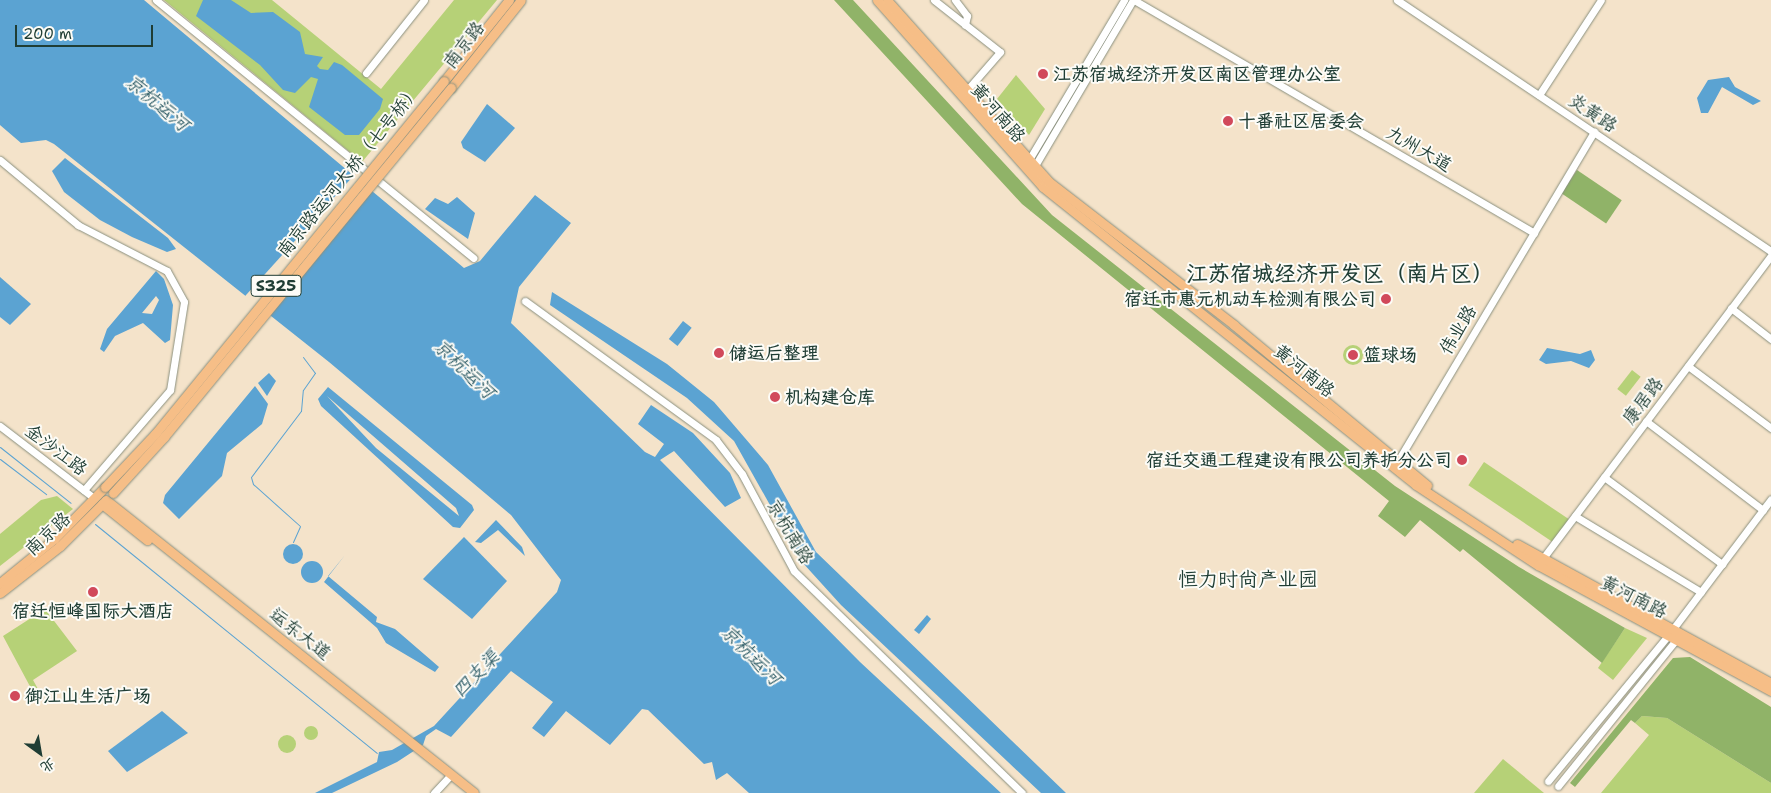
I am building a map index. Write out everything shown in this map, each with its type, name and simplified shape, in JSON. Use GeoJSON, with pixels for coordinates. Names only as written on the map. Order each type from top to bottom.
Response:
{"type":"FeatureCollection","features":[{"type":"Feature","properties":{"kind":"main road","name":"南京路"},"geometry":{"type":"LineString","coordinates":[[444,81],[509,0]]}},
{"type":"Feature","properties":{"kind":"main road","name":"南京路"},"geometry":{"type":"LineString","coordinates":[[451,88],[521,0]]}},
{"type":"Feature","properties":{"kind":"main road","name":"黄河南路"},"geometry":{"type":"LineString","coordinates":[[877,0],[1067,209],[1190,300],[1396,464],[1540,562],[1771,684]]}},
{"type":"Feature","properties":{"kind":"main road","name":"黄河南路"},"geometry":{"type":"LineString","coordinates":[[887,0],[967,90],[1029,167]]}},
{"type":"Feature","properties":{"kind":"main road","name":"南京路运河大桥（七号桥）"},"geometry":{"type":"LineString","coordinates":[[109,490],[444,81]]}},
{"type":"Feature","properties":{"kind":"main road","name":"南京路运河大桥（七号桥）"},"geometry":{"type":"LineString","coordinates":[[109,490],[164,438],[451,88]]}},
{"type":"Feature","properties":{"kind":"main road","name":"南京路"},"geometry":{"type":"LineString","coordinates":[[0,583],[54,540],[94,498],[109,490]]}},
{"type":"Feature","properties":{"kind":"main road","name":"南京路"},"geometry":{"type":"LineString","coordinates":[[0,593],[33,570],[104,502],[109,490]]}},
{"type":"Feature","properties":{"kind":"main road","name":"运东大道"},"geometry":{"type":"LineString","coordinates":[[104,502],[449,777],[474,793]]}},
{"type":"Feature","properties":{"kind":"main road","name":"黄河南路"},"geometry":{"type":"LineString","coordinates":[[1675,634],[1771,691]]}},
{"type":"Feature","properties":{"kind":"main road","name":"运东大道"},"geometry":{"type":"LineString","coordinates":[[449,777],[465,793]]}},
{"type":"Feature","properties":{"kind":"street"},"geometry":{"type":"LineString","coordinates":[[156,0],[474,258]]}},
{"type":"Feature","properties":{"kind":"street"},"geometry":{"type":"LineString","coordinates":[[366,73],[424,0]]}},
{"type":"Feature","properties":{"kind":"street"},"geometry":{"type":"LineString","coordinates":[[934,0],[1000,52],[967,90]]}},
{"type":"Feature","properties":{"kind":"street"},"geometry":{"type":"LineString","coordinates":[[955,0],[967,16],[965,25]]}},
{"type":"Feature","properties":{"kind":"street"},"geometry":{"type":"LineString","coordinates":[[1029,167],[1124,0]]}},
{"type":"Feature","properties":{"kind":"street"},"geometry":{"type":"LineString","coordinates":[[1029,167],[1134,0]]}},
{"type":"Feature","properties":{"kind":"street","name":"九州大道"},"geometry":{"type":"LineString","coordinates":[[1134,0],[1534,233]]}},
{"type":"Feature","properties":{"kind":"street","name":"炎黄路"},"geometry":{"type":"LineString","coordinates":[[1397,0],[1771,253]]}},
{"type":"Feature","properties":{"kind":"street"},"geometry":{"type":"LineString","coordinates":[[1539,95],[1601,0]]}},
{"type":"Feature","properties":{"kind":"street","name":"伟业路"},"geometry":{"type":"LineString","coordinates":[[1396,464],[1594,132]]}},
{"type":"Feature","properties":{"kind":"street"},"geometry":{"type":"LineString","coordinates":[[0,160],[78,225],[167,271],[184,302],[170,390],[84,490]]}},
{"type":"Feature","properties":{"kind":"street","name":"康居路"},"geometry":{"type":"LineString","coordinates":[[1540,562],[1771,253]]}},
{"type":"Feature","properties":{"kind":"street","name":"京杭南路"},"geometry":{"type":"LineString","coordinates":[[525,301],[716,440],[742,474],[794,571],[1022,793]]}},
{"type":"Feature","properties":{"kind":"street"},"geometry":{"type":"LineString","coordinates":[[1731,308],[1771,339]]}},
{"type":"Feature","properties":{"kind":"street"},"geometry":{"type":"LineString","coordinates":[[1688,366],[1771,428]]}},
{"type":"Feature","properties":{"kind":"street"},"geometry":{"type":"LineString","coordinates":[[1646,422],[1763,510]]}},
{"type":"Feature","properties":{"kind":"street","name":"金沙江路"},"geometry":{"type":"LineString","coordinates":[[0,426],[94,498]]}},
{"type":"Feature","properties":{"kind":"street"},"geometry":{"type":"LineString","coordinates":[[1604,477],[1722,564]]}},
{"type":"Feature","properties":{"kind":"street"},"geometry":{"type":"LineString","coordinates":[[1558,786],[1675,634],[1701,592],[1771,499]]}},
{"type":"Feature","properties":{"kind":"street"},"geometry":{"type":"LineString","coordinates":[[1574,516],[1701,592]]}},
{"type":"Feature","properties":{"kind":"street"},"geometry":{"type":"LineString","coordinates":[[1548,781],[1675,634]]}},
{"type":"Feature","properties":{"kind":"street"},"geometry":{"type":"LineString","coordinates":[[434,793],[449,777]]}},
{"type":"Feature","properties":{"kind":"green space"},"geometry":{"type":"Polygon","coordinates":[[[164,0],[272,0],[381,89],[454,0],[497,0],[362,162],[164,0]]]}},
{"type":"Feature","properties":{"kind":"green space"},"geometry":{"type":"Polygon","coordinates":[[[834,0],[853,0],[1052,215],[1395,486],[1519,567],[1625,628],[1602,663],[1463,549],[1460,552],[1420,520],[1405,537],[1378,516],[1389,501],[1022,204],[834,0]]]}},
{"type":"Feature","properties":{"kind":"green space"},"geometry":{"type":"Polygon","coordinates":[[[1016,75],[1045,109],[1029,135],[997,99],[1016,75]]]}},
{"type":"Feature","properties":{"kind":"green space"},"geometry":{"type":"Polygon","coordinates":[[[1577,170],[1622,200],[1606,223],[1561,193],[1577,170]]]}},
{"type":"Feature","properties":{"kind":"green space","name":"篮球场"},"geometry":{"type":"Polygon","coordinates":[[[1353,345],[1360,348],[1363,355],[1360,362],[1353,365],[1346,362],[1343,355],[1346,348],[1353,345]]]}},
{"type":"Feature","properties":{"kind":"green space"},"geometry":{"type":"Polygon","coordinates":[[[1632,370],[1641,377],[1626,396],[1617,389],[1632,370]]]}},
{"type":"Feature","properties":{"kind":"green space"},"geometry":{"type":"Polygon","coordinates":[[[1484,462],[1569,520],[1554,543],[1468,485],[1484,462]]]}},
{"type":"Feature","properties":{"kind":"green space"},"geometry":{"type":"Polygon","coordinates":[[[57,496],[73,509],[0,566],[0,534],[41,500],[57,496]]]}},
{"type":"Feature","properties":{"kind":"green space"},"geometry":{"type":"Polygon","coordinates":[[[45,609],[77,651],[33,680],[38,689],[33,692],[3,636],[45,609]]]}},
{"type":"Feature","properties":{"kind":"green space"},"geometry":{"type":"Polygon","coordinates":[[[1625,628],[1647,638],[1613,680],[1598,668],[1625,628]]]}},
{"type":"Feature","properties":{"kind":"green space"},"geometry":{"type":"Polygon","coordinates":[[[1690,657],[1771,707],[1771,783],[1667,718],[1642,716],[1635,723],[1631,720],[1575,787],[1570,783],[1673,658],[1690,657]]]}},
{"type":"Feature","properties":{"kind":"green space"},"geometry":{"type":"Polygon","coordinates":[[[1642,716],[1667,718],[1771,783],[1771,793],[1601,793],[1649,735],[1635,723],[1642,716]]]}},
{"type":"Feature","properties":{"kind":"green space"},"geometry":{"type":"Polygon","coordinates":[[[308,726],[314,726],[318,733],[314,740],[308,740],[304,736],[304,730],[308,726]]]}},
{"type":"Feature","properties":{"kind":"green space"},"geometry":{"type":"Polygon","coordinates":[[[287,735],[293,738],[296,744],[293,750],[287,753],[281,750],[278,744],[281,738],[287,735]]]}},
{"type":"Feature","properties":{"kind":"green space"},"geometry":{"type":"Polygon","coordinates":[[[1503,759],[1544,793],[1474,793],[1503,759]]]}},
{"type":"Feature","properties":{"kind":"water","name":"京杭运河"},"geometry":{"type":"Polygon","coordinates":[[[0,0],[144,0],[464,268],[480,261],[535,195],[571,223],[519,287],[511,323],[645,452],[655,457],[664,444],[638,424],[651,405],[693,433],[730,473],[741,498],[725,507],[674,451],[660,460],[860,662],[1001,793],[749,793],[727,773],[716,780],[712,762],[704,764],[648,710],[642,709],[610,745],[566,711],[544,737],[532,728],[553,702],[511,671],[451,737],[436,729],[426,736],[423,745],[397,762],[332,793],[315,793],[377,762],[379,752],[392,750],[434,726],[557,592],[561,580],[511,515],[329,362],[54,144],[46,140],[21,143],[0,125],[0,0]]]}},
{"type":"Feature","properties":{"kind":"water"},"geometry":{"type":"Polygon","coordinates":[[[203,0],[231,0],[251,13],[273,12],[300,32],[305,54],[323,57],[317,66],[320,69],[328,70],[334,62],[342,65],[383,99],[380,109],[359,135],[345,135],[309,107],[318,79],[311,77],[295,93],[283,90],[260,65],[196,16],[203,0]]]}},
{"type":"Feature","properties":{"kind":"water"},"geometry":{"type":"Polygon","coordinates":[[[1729,77],[1735,87],[1761,101],[1753,105],[1722,87],[1708,113],[1701,113],[1697,98],[1708,80],[1729,77]]]}},
{"type":"Feature","properties":{"kind":"water"},"geometry":{"type":"Polygon","coordinates":[[[487,104],[515,128],[485,162],[463,148],[461,142],[487,104]]]}},
{"type":"Feature","properties":{"kind":"water"},"geometry":{"type":"Polygon","coordinates":[[[65,158],[168,238],[176,249],[167,252],[132,237],[100,220],[64,192],[52,171],[65,158]]]}},
{"type":"Feature","properties":{"kind":"water"},"geometry":{"type":"Polygon","coordinates":[[[457,197],[475,213],[468,239],[425,209],[435,198],[448,204],[457,197]]]}},
{"type":"Feature","properties":{"kind":"water"},"geometry":{"type":"Polygon","coordinates":[[[156,271],[164,279],[173,305],[170,340],[165,343],[143,323],[115,336],[104,352],[100,349],[107,329],[156,271]],[[156,296],[142,313],[152,314],[159,300],[156,296]]]}},
{"type":"Feature","properties":{"kind":"water"},"geometry":{"type":"Polygon","coordinates":[[[0,277],[31,304],[10,325],[0,317],[0,277]]]}},
{"type":"Feature","properties":{"kind":"water"},"geometry":{"type":"Polygon","coordinates":[[[552,292],[667,364],[714,402],[768,465],[816,552],[1066,793],[1041,793],[841,605],[802,562],[734,441],[687,398],[550,305],[552,292]]]}},
{"type":"Feature","properties":{"kind":"water"},"geometry":{"type":"Polygon","coordinates":[[[683,321],[692,328],[678,346],[669,339],[683,321]]]}},
{"type":"Feature","properties":{"kind":"water"},"geometry":{"type":"Polygon","coordinates":[[[1547,348],[1580,354],[1591,350],[1595,360],[1589,368],[1571,361],[1546,364],[1539,360],[1547,348]]]}},
{"type":"Feature","properties":{"kind":"water"},"geometry":{"type":"Polygon","coordinates":[[[269,373],[276,381],[267,396],[258,383],[269,373]]]}},
{"type":"Feature","properties":{"kind":"water"},"geometry":{"type":"Polygon","coordinates":[[[255,386],[268,404],[262,424],[227,453],[222,476],[179,519],[163,503],[165,495],[255,386]]]}},
{"type":"Feature","properties":{"kind":"water"},"geometry":{"type":"Polygon","coordinates":[[[328,387],[472,505],[474,510],[460,528],[453,527],[321,406],[318,399],[328,387]],[[327,396],[376,448],[459,516],[456,508],[327,396]]]}},
{"type":"Feature","properties":{"kind":"water"},"geometry":{"type":"Polygon","coordinates":[[[496,520],[522,547],[525,556],[498,530],[481,543],[475,542],[496,520]]]}},
{"type":"Feature","properties":{"kind":"water"},"geometry":{"type":"Polygon","coordinates":[[[464,537],[507,581],[472,619],[423,579],[464,537]]]}},
{"type":"Feature","properties":{"kind":"water"},"geometry":{"type":"Polygon","coordinates":[[[293,544],[300,547],[303,554],[300,561],[293,564],[286,561],[283,554],[286,547],[293,544]]]}},
{"type":"Feature","properties":{"kind":"water"},"geometry":{"type":"Polygon","coordinates":[[[312,561],[320,564],[323,572],[320,580],[312,583],[304,580],[301,572],[304,564],[312,561]]]}},
{"type":"Feature","properties":{"kind":"water"},"geometry":{"type":"Polygon","coordinates":[[[328,576],[377,617],[376,622],[395,629],[439,667],[435,672],[386,643],[377,628],[324,582],[328,576]]]}},
{"type":"Feature","properties":{"kind":"water"},"geometry":{"type":"Polygon","coordinates":[[[927,615],[931,619],[919,634],[914,630],[927,615]]]}},
{"type":"Feature","properties":{"kind":"water"},"geometry":{"type":"Polygon","coordinates":[[[162,711],[188,733],[127,772],[108,751],[162,711]]]}},
{"type":"Feature","properties":{"kind":"pier"},"geometry":{"type":"Polygon","coordinates":[[[356,173],[374,189],[261,314],[244,298],[356,173]]]}},
{"type":"Feature","properties":{"kind":"waterway"},"geometry":{"type":"LineString","coordinates":[[293,542],[300,526],[253,484],[251,477],[301,411],[303,390],[315,373],[303,357]]}},
{"type":"Feature","properties":{"kind":"waterway"},"geometry":{"type":"LineString","coordinates":[[0,447],[71,503]]}},
{"type":"Feature","properties":{"kind":"waterway"},"geometry":{"type":"LineString","coordinates":[[0,459],[46,494]]}},
{"type":"Feature","properties":{"kind":"waterway"},"geometry":{"type":"LineString","coordinates":[[95,524],[377,753]]}},
{"type":"Feature","properties":{"kind":"place","name":"江苏宿城经济开发区南区管理办公室"},"geometry":{"type":"Point","coordinates":[1043,74]}},
{"type":"Feature","properties":{"kind":"place","name":"十番社区居委会"},"geometry":{"type":"Point","coordinates":[1228,121]}},
{"type":"Feature","properties":{"kind":"place","name":"宿迁市惠元机动车检测有限公司"},"geometry":{"type":"Point","coordinates":[1386,299]}},
{"type":"Feature","properties":{"kind":"place","name":"储运后整理"},"geometry":{"type":"Point","coordinates":[719,353]}},
{"type":"Feature","properties":{"kind":"place","name":"篮球场"},"geometry":{"type":"Point","coordinates":[1353,355]}},
{"type":"Feature","properties":{"kind":"place","name":"机构建仓库"},"geometry":{"type":"Point","coordinates":[775,397]}},
{"type":"Feature","properties":{"kind":"place","name":"宿迁交通工程建设有限公司养护分公司"},"geometry":{"type":"Point","coordinates":[1462,460]}},
{"type":"Feature","properties":{"kind":"place","name":"宿迁恒峰国际大酒店"},"geometry":{"type":"Point","coordinates":[93,592]}},
{"type":"Feature","properties":{"kind":"place","name":"御江山生活广场"},"geometry":{"type":"Point","coordinates":[15,696]}},
{"type":"Feature","properties":{"kind":"district","name":"江苏宿城经济开发区（南片区）"},"geometry":{"type":"Point","coordinates":[1340,274]}},
{"type":"Feature","properties":{"kind":"district","name":"恒力时尚产业园"},"geometry":{"type":"Point","coordinates":[1248,579]}},
{"type":"Feature","properties":{"kind":"water label","name":"四支渠"},"geometry":{"type":"Point","coordinates":[476,674]}}]}
